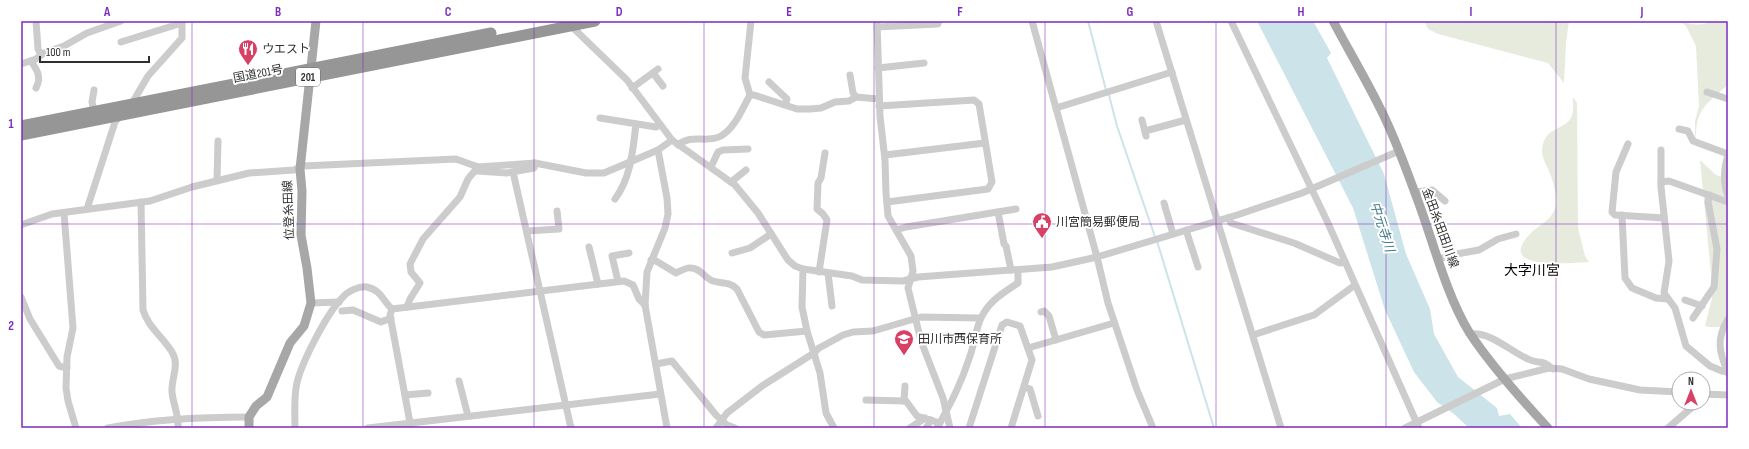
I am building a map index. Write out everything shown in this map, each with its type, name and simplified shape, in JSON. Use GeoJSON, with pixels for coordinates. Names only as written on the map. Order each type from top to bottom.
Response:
{"type":"FeatureCollection","features":[{"type":"Feature","properties":{"kind":"highway","name":"国道201号"},"geometry":{"type":"LineString","coordinates":[[21,135],[556,21]]}},
{"type":"Feature","properties":{"kind":"highway","name":"国道201号"},"geometry":{"type":"LineString","coordinates":[[21,126],[133,103],[311,73],[568,23],[595,21]]}},
{"type":"Feature","properties":{"kind":"main road","name":"位登糸田線"},"geometry":{"type":"LineString","coordinates":[[249,417],[256,406],[267,397],[290,343],[304,326],[311,303],[301,235],[302,191],[300,169],[316,21]]}},
{"type":"Feature","properties":{"kind":"main road","name":"金田糸田田川線"},"geometry":{"type":"LineString","coordinates":[[1333,21],[1379,104],[1415,192],[1457,308],[1471,334],[1502,381],[1548,428]]}},
{"type":"Feature","properties":{"kind":"main road"},"geometry":{"type":"LineString","coordinates":[[249,417],[249,428]]}},
{"type":"Feature","properties":{"kind":"street"},"geometry":{"type":"LineString","coordinates":[[36,21],[38,50],[41,55]]}},
{"type":"Feature","properties":{"kind":"street"},"geometry":{"type":"LineString","coordinates":[[21,64],[64,46],[87,33],[121,21]]}},
{"type":"Feature","properties":{"kind":"street"},"geometry":{"type":"LineString","coordinates":[[407,307],[410,299],[420,284],[411,272],[410,264],[423,239],[460,196],[468,179],[477,169],[535,163],[586,173],[604,173],[675,142],[721,136],[732,126],[750,95],[745,78],[751,21]]}},
{"type":"Feature","properties":{"kind":"street"},"geometry":{"type":"LineString","coordinates":[[939,21],[938,24],[877,24],[878,68],[879,103],[885,155],[888,216],[910,256],[913,271],[908,288],[915,319],[927,359],[947,411],[950,428]]}},
{"type":"Feature","properties":{"kind":"street"},"geometry":{"type":"LineString","coordinates":[[1032,21],[1114,323],[1136,390],[1153,428]]}},
{"type":"Feature","properties":{"kind":"street"},"geometry":{"type":"LineString","coordinates":[[1156,21],[1281,428]]}},
{"type":"Feature","properties":{"kind":"street"},"geometry":{"type":"LineString","coordinates":[[1231,21],[1313,187],[1327,222],[1418,424]]}},
{"type":"Feature","properties":{"kind":"street"},"geometry":{"type":"LineString","coordinates":[[87,209],[115,122],[133,103],[148,76],[182,38],[182,22],[121,42]]}},
{"type":"Feature","properties":{"kind":"street"},"geometry":{"type":"LineString","coordinates":[[568,23],[582,35],[632,88],[659,125],[675,142],[731,182],[758,212],[788,260],[795,266],[803,269],[852,276],[862,280],[903,281],[918,277],[1052,267],[1097,257],[1228,218],[1313,187],[1399,151]]}},
{"type":"Feature","properties":{"kind":"street"},"geometry":{"type":"LineString","coordinates":[[32,60],[39,73],[39,82],[36,88]]}},
{"type":"Feature","properties":{"kind":"street"},"geometry":{"type":"LineString","coordinates":[[878,68],[924,63]]}},
{"type":"Feature","properties":{"kind":"street"},"geometry":{"type":"LineString","coordinates":[[632,88],[655,71],[662,86]]}},
{"type":"Feature","properties":{"kind":"street"},"geometry":{"type":"LineString","coordinates":[[1056,108],[1172,72]]}},
{"type":"Feature","properties":{"kind":"street"},"geometry":{"type":"LineString","coordinates":[[850,75],[853,93],[856,97],[879,103],[974,100],[979,104],[992,182],[988,189],[887,202]]}},
{"type":"Feature","properties":{"kind":"street"},"geometry":{"type":"LineString","coordinates":[[769,82],[787,99],[785,105]]}},
{"type":"Feature","properties":{"kind":"street"},"geometry":{"type":"LineString","coordinates":[[94,90],[92,102],[94,111]]}},
{"type":"Feature","properties":{"kind":"street"},"geometry":{"type":"LineString","coordinates":[[1707,92],[1728,99]]}},
{"type":"Feature","properties":{"kind":"street"},"geometry":{"type":"LineString","coordinates":[[750,95],[797,109],[821,108],[835,102],[849,101],[856,97]]}},
{"type":"Feature","properties":{"kind":"street"},"geometry":{"type":"LineString","coordinates":[[600,118],[656,127],[659,125]]}},
{"type":"Feature","properties":{"kind":"street"},"geometry":{"type":"LineString","coordinates":[[1142,120],[1146,133],[1186,120]]}},
{"type":"Feature","properties":{"kind":"street"},"geometry":{"type":"LineString","coordinates":[[615,199],[622,190],[631,162],[636,124]]}},
{"type":"Feature","properties":{"kind":"street"},"geometry":{"type":"LineString","coordinates":[[1679,129],[1688,131],[1693,141],[1728,155],[1725,166],[1724,181],[1728,196]]}},
{"type":"Feature","properties":{"kind":"street"},"geometry":{"type":"LineString","coordinates":[[217,180],[218,141]]}},
{"type":"Feature","properties":{"kind":"street"},"geometry":{"type":"LineString","coordinates":[[885,155],[985,144]]}},
{"type":"Feature","properties":{"kind":"street"},"geometry":{"type":"LineString","coordinates":[[1628,144],[1616,172],[1612,212],[1615,215],[1664,218]]}},
{"type":"Feature","properties":{"kind":"street"},"geometry":{"type":"LineString","coordinates":[[710,167],[718,152],[723,150],[748,149]]}},
{"type":"Feature","properties":{"kind":"street"},"geometry":{"type":"LineString","coordinates":[[658,150],[667,198],[668,214],[665,228],[652,260],[646,280],[645,305],[667,428]]}},
{"type":"Feature","properties":{"kind":"street"},"geometry":{"type":"LineString","coordinates":[[1661,150],[1661,182],[1669,261],[1664,293],[1674,308],[1686,346],[1710,366],[1728,372]]}},
{"type":"Feature","properties":{"kind":"street"},"geometry":{"type":"LineString","coordinates":[[819,272],[827,220],[824,214],[817,210],[818,183],[821,178],[825,153]]}},
{"type":"Feature","properties":{"kind":"street"},"geometry":{"type":"LineString","coordinates":[[21,225],[52,214],[141,202],[217,180],[249,173],[300,169],[303,166],[456,159],[477,169],[513,172],[534,168],[535,163]]}},
{"type":"Feature","properties":{"kind":"street"},"geometry":{"type":"LineString","coordinates":[[731,182],[746,170]]}},
{"type":"Feature","properties":{"kind":"street"},"geometry":{"type":"LineString","coordinates":[[513,172],[571,428]]}},
{"type":"Feature","properties":{"kind":"street"},"geometry":{"type":"LineString","coordinates":[[1661,182],[1669,181],[1728,202]]}},
{"type":"Feature","properties":{"kind":"street"},"geometry":{"type":"LineString","coordinates":[[1415,192],[1432,190],[1445,202]]}},
{"type":"Feature","properties":{"kind":"street"},"geometry":{"type":"LineString","coordinates":[[1693,318],[1714,287],[1717,257],[1708,202],[1710,195]]}},
{"type":"Feature","properties":{"kind":"street"},"geometry":{"type":"LineString","coordinates":[[141,202],[142,310],[145,319],[172,352],[176,361],[172,392],[179,420],[178,428]]}},
{"type":"Feature","properties":{"kind":"street"},"geometry":{"type":"LineString","coordinates":[[1164,203],[1173,234]]}},
{"type":"Feature","properties":{"kind":"street"},"geometry":{"type":"LineString","coordinates":[[896,230],[906,227],[1016,209]]}},
{"type":"Feature","properties":{"kind":"street"},"geometry":{"type":"LineString","coordinates":[[527,231],[559,229],[557,211]]}},
{"type":"Feature","properties":{"kind":"street"},"geometry":{"type":"LineString","coordinates":[[64,212],[73,328],[67,357],[67,395],[76,428]]}},
{"type":"Feature","properties":{"kind":"street"},"geometry":{"type":"LineString","coordinates":[[904,386],[904,401],[917,416],[928,419],[938,425],[962,381],[974,344],[980,318],[994,298],[1018,283],[1015,270],[1004,244],[998,212]]}},
{"type":"Feature","properties":{"kind":"street"},"geometry":{"type":"LineString","coordinates":[[1622,215],[1625,278],[1632,288],[1656,298],[1668,298]]}},
{"type":"Feature","properties":{"kind":"street"},"geometry":{"type":"LineString","coordinates":[[1228,218],[1231,223],[1294,243],[1340,263],[1345,262]]}},
{"type":"Feature","properties":{"kind":"street"},"geometry":{"type":"LineString","coordinates":[[1186,230],[1198,267]]}},
{"type":"Feature","properties":{"kind":"street"},"geometry":{"type":"LineString","coordinates":[[732,253],[750,248],[771,234]]}},
{"type":"Feature","properties":{"kind":"street"},"geometry":{"type":"LineString","coordinates":[[1439,259],[1451,255],[1479,250],[1498,239],[1516,234]]}},
{"type":"Feature","properties":{"kind":"street"},"geometry":{"type":"LineString","coordinates":[[589,247],[598,284]]}},
{"type":"Feature","properties":{"kind":"street"},"geometry":{"type":"LineString","coordinates":[[618,281],[612,256],[629,253]]}},
{"type":"Feature","properties":{"kind":"street"},"geometry":{"type":"LineString","coordinates":[[652,260],[676,273],[691,267],[699,270],[707,278],[714,282],[732,284],[737,289],[759,332],[764,336],[808,331]]}},
{"type":"Feature","properties":{"kind":"street"},"geometry":{"type":"LineString","coordinates":[[803,269],[802,307],[820,373],[826,413],[834,428]]}},
{"type":"Feature","properties":{"kind":"street"},"geometry":{"type":"LineString","coordinates":[[828,273],[832,306]]}},
{"type":"Feature","properties":{"kind":"street"},"geometry":{"type":"LineString","coordinates":[[392,309],[618,281],[624,281],[633,285],[639,299],[645,305]]}},
{"type":"Feature","properties":{"kind":"street"},"geometry":{"type":"LineString","coordinates":[[1253,335],[1314,315],[1355,285]]}},
{"type":"Feature","properties":{"kind":"street"},"geometry":{"type":"LineString","coordinates":[[295,428],[296,388],[298,378],[316,337],[339,302],[350,291],[367,287],[376,290],[392,309],[391,318],[410,426]]}},
{"type":"Feature","properties":{"kind":"street"},"geometry":{"type":"LineString","coordinates":[[21,297],[30,319],[59,366],[67,368]]}},
{"type":"Feature","properties":{"kind":"street"},"geometry":{"type":"LineString","coordinates":[[1685,300],[1702,306]]}},
{"type":"Feature","properties":{"kind":"street"},"geometry":{"type":"LineString","coordinates":[[311,303],[339,302]]}},
{"type":"Feature","properties":{"kind":"street"},"geometry":{"type":"LineString","coordinates":[[342,310],[353,310],[381,322],[391,318]]}},
{"type":"Feature","properties":{"kind":"street"},"geometry":{"type":"LineString","coordinates":[[1042,312],[1044,311],[1050,316],[1056,340]]}},
{"type":"Feature","properties":{"kind":"street"},"geometry":{"type":"LineString","coordinates":[[716,428],[727,413],[762,386],[814,353],[819,348],[843,335],[853,332],[873,331],[921,317],[980,318]]}},
{"type":"Feature","properties":{"kind":"street"},"geometry":{"type":"LineString","coordinates":[[1728,319],[1722,332],[1720,342],[1724,364],[1728,372]]}},
{"type":"Feature","properties":{"kind":"street"},"geometry":{"type":"LineString","coordinates":[[969,428],[1002,325],[1007,322],[1020,326],[1032,360],[1011,428]]}},
{"type":"Feature","properties":{"kind":"street"},"geometry":{"type":"LineString","coordinates":[[1028,348],[1114,323]]}},
{"type":"Feature","properties":{"kind":"street"},"geometry":{"type":"LineString","coordinates":[[1471,334],[1480,333],[1491,337],[1529,360],[1546,362],[1554,369]]}},
{"type":"Feature","properties":{"kind":"street"},"geometry":{"type":"LineString","coordinates":[[656,364],[672,361],[721,420],[727,425],[735,428]]}},
{"type":"Feature","properties":{"kind":"street"},"geometry":{"type":"LineString","coordinates":[[1405,428],[1418,424],[1502,381],[1538,370],[1562,370],[1589,379],[1640,390],[1671,392]]}},
{"type":"Feature","properties":{"kind":"street"},"geometry":{"type":"LineString","coordinates":[[459,381],[468,416]]}},
{"type":"Feature","properties":{"kind":"street"},"geometry":{"type":"LineString","coordinates":[[1024,387],[1030,389],[1038,416]]}},
{"type":"Feature","properties":{"kind":"street"},"geometry":{"type":"LineString","coordinates":[[405,395],[428,393]]}},
{"type":"Feature","properties":{"kind":"street"},"geometry":{"type":"LineString","coordinates":[[368,428],[410,426],[468,416],[660,394]]}},
{"type":"Feature","properties":{"kind":"street"},"geometry":{"type":"LineString","coordinates":[[1711,394],[1728,395]]}},
{"type":"Feature","properties":{"kind":"street"},"geometry":{"type":"LineString","coordinates":[[866,400],[904,401]]}},
{"type":"Feature","properties":{"kind":"street"},"geometry":{"type":"LineString","coordinates":[[1668,428],[1688,411]]}},
{"type":"Feature","properties":{"kind":"street"},"geometry":{"type":"LineString","coordinates":[[108,428],[133,423],[208,417],[249,417]]}},
{"type":"Feature","properties":{"kind":"street"},"geometry":{"type":"LineString","coordinates":[[910,428],[928,419]]}},
{"type":"Feature","properties":{"kind":"street"},"geometry":{"type":"LineString","coordinates":[[926,428],[928,419]]}},
{"type":"Feature","properties":{"kind":"shaded area"},"geometry":{"type":"Polygon","coordinates":[[[1424,21],[1569,21],[1566,43],[1564,83],[1548,63],[1438,34],[1428,29],[1424,21]]]}},
{"type":"Feature","properties":{"kind":"shaded area"},"geometry":{"type":"Polygon","coordinates":[[[1711,21],[1728,21],[1728,85],[1710,100],[1700,114],[1695,142],[1695,121],[1699,106],[1696,46],[1686,26],[1681,22],[1700,24],[1711,21]]]}},
{"type":"Feature","properties":{"kind":"shaded area"},"geometry":{"type":"Polygon","coordinates":[[[1573,97],[1577,103],[1578,228],[1585,256],[1589,262],[1539,262],[1528,259],[1521,254],[1522,245],[1531,233],[1551,216],[1556,205],[1555,190],[1551,175],[1544,161],[1542,151],[1543,143],[1550,133],[1571,118],[1573,110],[1573,97]]]}},
{"type":"Feature","properties":{"kind":"shaded area"},"geometry":{"type":"Polygon","coordinates":[[[1700,160],[1716,175],[1728,179],[1728,327],[1705,326],[1713,294],[1700,160]]]}},
{"type":"Feature","properties":{"kind":"water","name":"中元寺川"},"geometry":{"type":"Polygon","coordinates":[[[1257,21],[1313,21],[1331,53],[1327,58],[1384,174],[1406,254],[1430,309],[1434,334],[1458,377],[1497,408],[1499,416],[1510,414],[1522,428],[1469,428],[1454,414],[1437,402],[1414,372],[1385,310],[1353,208],[1257,21]]]}},
{"type":"Feature","properties":{"kind":"waterway"},"geometry":{"type":"LineString","coordinates":[[1088,21],[1107,94],[1109,95],[1117,126],[1155,237]]}},
{"type":"Feature","properties":{"kind":"waterway"},"geometry":{"type":"LineString","coordinates":[[1157,241],[1214,428]]}},
{"type":"Feature","properties":{"kind":"place","name":"ウエスト"},"geometry":{"type":"Point","coordinates":[248,66]}},
{"type":"Feature","properties":{"kind":"place","name":"川宮簡易郵便局"},"geometry":{"type":"Point","coordinates":[1042,239]}},
{"type":"Feature","properties":{"kind":"place","name":"田川市西保育所"},"geometry":{"type":"Point","coordinates":[904,356]}},
{"type":"Feature","properties":{"kind":"district","name":"大字川宮"},"geometry":{"type":"Point","coordinates":[1532,270]}}]}
